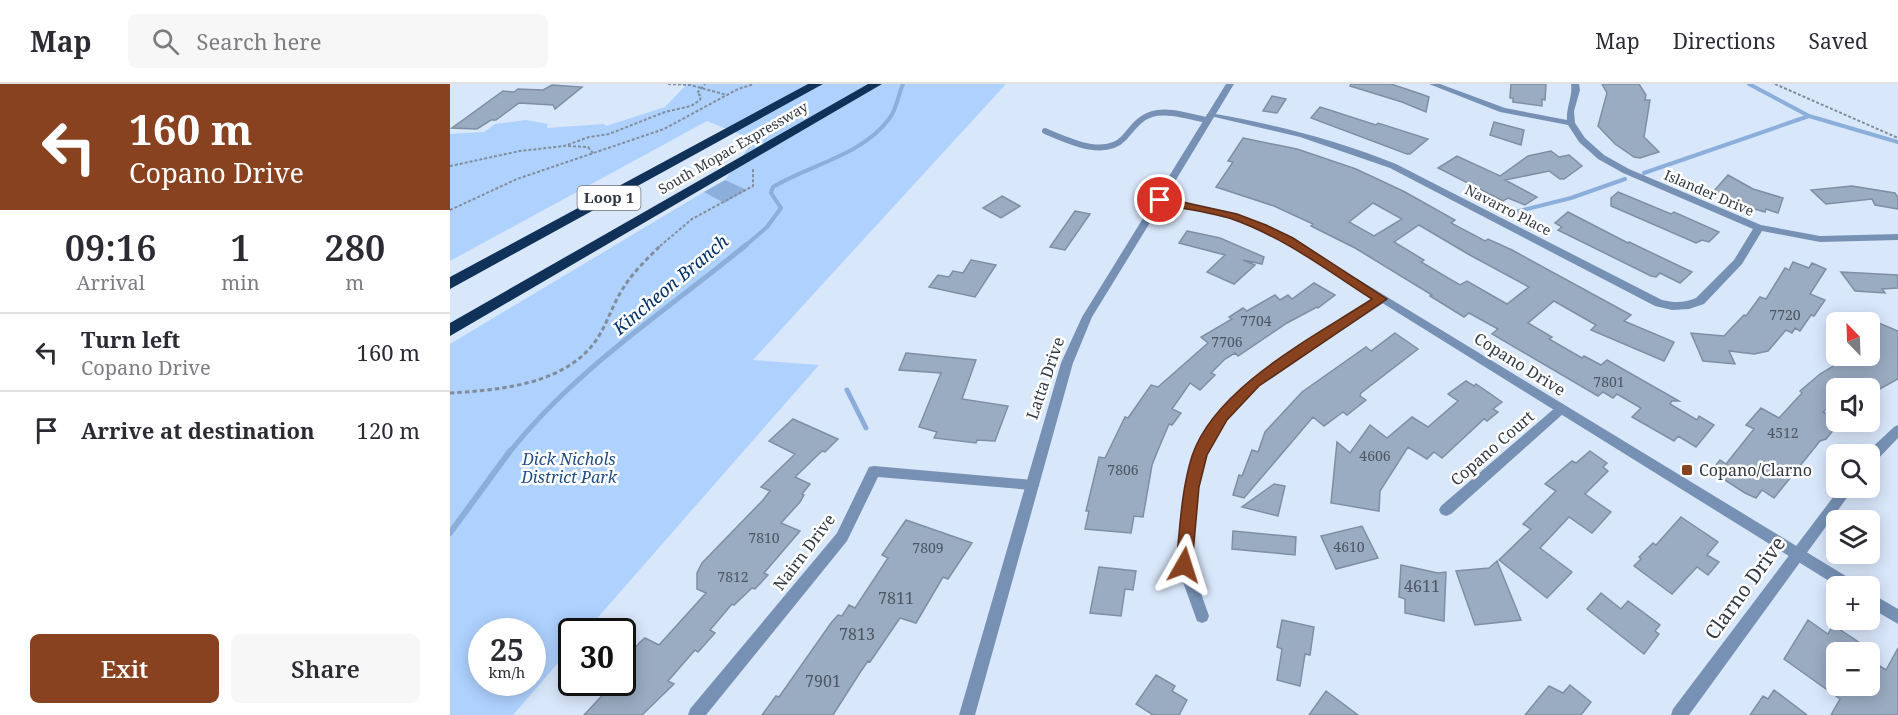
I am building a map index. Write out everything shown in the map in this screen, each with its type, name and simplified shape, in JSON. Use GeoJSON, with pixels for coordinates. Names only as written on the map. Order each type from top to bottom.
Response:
{"type":"FeatureCollection","features":[{"type":"Feature","properties":{"kind":"highway","name":"South Mopac Expressway"},"geometry":{"type":"LineString","coordinates":[[450,284],[817,84]]}},
{"type":"Feature","properties":{"kind":"highway","name":"South Mopac Expressway"},"geometry":{"type":"LineString","coordinates":[[450,330],[876,84]]}},
{"type":"Feature","properties":{"kind":"street","name":"Latta Drive"},"geometry":{"type":"LineString","coordinates":[[967,715],[1067,363],[1083,326],[1230,84]]}},
{"type":"Feature","properties":{"kind":"street"},"geometry":{"type":"LineString","coordinates":[[1433,84],[1503,110],[1571,123],[1570,111],[1576,90],[1575,84]]}},
{"type":"Feature","properties":{"kind":"street","name":"Navarro Place"},"geometry":{"type":"LineString","coordinates":[[1209,117],[1275,126],[1356,150],[1393,166],[1659,303],[1672,306],[1689,305],[1700,301],[1738,262],[1759,228]]}},
{"type":"Feature","properties":{"kind":"street","name":"Islander Drive"},"geometry":{"type":"LineString","coordinates":[[1571,123],[1582,140],[1601,157],[1660,186],[1759,228],[1820,239],[1898,237]]}},
{"type":"Feature","properties":{"kind":"street","name":"Copano Drive"},"geometry":{"type":"LineString","coordinates":[[1160,200],[1234,216],[1289,241],[1832,576]]}},
{"type":"Feature","properties":{"kind":"street"},"geometry":{"type":"LineString","coordinates":[[1202,616],[1184,565],[1192,487],[1204,447],[1222,416],[1255,382],[1381,299]]}},
{"type":"Feature","properties":{"kind":"street","name":"Copano Court"},"geometry":{"type":"LineString","coordinates":[[1446,510],[1560,410]]}},
{"type":"Feature","properties":{"kind":"street"},"geometry":{"type":"LineString","coordinates":[[1880,448],[1898,430]]}},
{"type":"Feature","properties":{"kind":"street","name":"Nairn Drive"},"geometry":{"type":"LineString","coordinates":[[696,715],[842,537],[874,471],[1032,485]]}},
{"type":"Feature","properties":{"kind":"street","name":"Clarno Drive"},"geometry":{"type":"LineString","coordinates":[[1679,715],[1839,498]]}},
{"type":"Feature","properties":{"kind":"street"},"geometry":{"type":"LineString","coordinates":[[1880,606],[1898,617]]}},
{"type":"Feature","properties":{"kind":"lane"},"geometry":{"type":"LineString","coordinates":[[1046,130],[1073,142],[1103,147],[1117,144],[1137,121],[1157,113],[1209,117]]}},
{"type":"Feature","properties":{"kind":"path"},"geometry":{"type":"LineString","coordinates":[[668,84],[690,85],[728,95]]}},
{"type":"Feature","properties":{"kind":"path"},"geometry":{"type":"LineString","coordinates":[[564,146],[579,140],[621,131],[665,112],[691,106],[700,100],[701,96],[697,93],[705,84]]}},
{"type":"Feature","properties":{"kind":"path"},"geometry":{"type":"LineString","coordinates":[[450,210],[518,179],[664,129],[754,84]]}},
{"type":"Feature","properties":{"kind":"path"},"geometry":{"type":"LineString","coordinates":[[1775,84],[1898,138]]}},
{"type":"Feature","properties":{"kind":"path"},"geometry":{"type":"LineString","coordinates":[[450,166],[564,146],[588,147],[593,153]]}},
{"type":"Feature","properties":{"kind":"path"},"geometry":{"type":"LineString","coordinates":[[450,393],[494,390],[528,383],[566,367],[590,348],[600,334],[626,284],[633,276],[688,222],[736,198],[753,186],[753,168],[758,165]]}},
{"type":"Feature","properties":{"kind":"green space","name":"Dick Nichols District Park"},"geometry":{"type":"Polygon","coordinates":[[[687,84],[1006,84],[753,360],[819,365],[597,618],[558,618],[558,663],[546,677],[546,618],[468,618],[468,696],[529,696],[513,715],[450,715],[450,344],[704,192],[724,203],[746,190],[725,180],[754,140],[707,121],[450,261],[450,134],[484,132],[495,124],[526,120],[548,124],[547,128],[604,124],[606,126],[665,107],[687,84]]]}},
{"type":"Feature","properties":{"kind":"shaded area"},"geometry":{"type":"Polygon","coordinates":[[[725,180],[747,190],[724,203],[704,192],[725,180]]]}},
{"type":"Feature","properties":{"kind":"building"},"geometry":{"type":"Polygon","coordinates":[[[1351,84],[1391,84],[1421,94],[1429,97],[1426,112],[1350,86],[1351,84]]]}},
{"type":"Feature","properties":{"kind":"building"},"geometry":{"type":"Polygon","coordinates":[[[1511,84],[1546,84],[1545,100],[1542,99],[1542,106],[1513,102],[1513,98],[1510,98],[1511,84]]]}},
{"type":"Feature","properties":{"kind":"building"},"geometry":{"type":"Polygon","coordinates":[[[1602,84],[1639,84],[1646,95],[1645,100],[1650,100],[1644,137],[1659,152],[1640,158],[1634,157],[1615,144],[1598,126],[1607,93],[1602,84]]]}},
{"type":"Feature","properties":{"kind":"building"},"geometry":{"type":"Polygon","coordinates":[[[552,85],[582,87],[555,109],[553,105],[519,103],[496,120],[491,120],[477,129],[452,128],[503,91],[543,90],[552,85]]]}},
{"type":"Feature","properties":{"kind":"building"},"geometry":{"type":"Polygon","coordinates":[[[1272,96],[1286,99],[1277,113],[1263,111],[1272,96]]]}},
{"type":"Feature","properties":{"kind":"building"},"geometry":{"type":"Polygon","coordinates":[[[1320,107],[1428,139],[1407,154],[1311,118],[1320,107]]]}},
{"type":"Feature","properties":{"kind":"building"},"geometry":{"type":"Polygon","coordinates":[[[1494,122],[1524,130],[1521,145],[1490,135],[1494,122]]]}},
{"type":"Feature","properties":{"kind":"building"},"geometry":{"type":"Polygon","coordinates":[[[1243,138],[1297,149],[1356,169],[1405,192],[1455,220],[1451,223],[1485,241],[1488,239],[1512,250],[1631,315],[1624,321],[1674,342],[1664,361],[1591,330],[1596,325],[1554,301],[1528,323],[1552,337],[1549,339],[1582,358],[1584,356],[1601,365],[1607,360],[1679,401],[1672,401],[1670,404],[1697,420],[1699,416],[1714,425],[1696,447],[1678,436],[1674,441],[1632,417],[1641,408],[1617,394],[1613,398],[1603,392],[1598,396],[1492,334],[1498,329],[1469,313],[1464,317],[1355,248],[1311,226],[1313,224],[1274,206],[1216,187],[1233,162],[1228,161],[1243,138]],[[1373,203],[1349,222],[1374,236],[1402,219],[1373,203]],[[1419,225],[1394,242],[1424,260],[1421,262],[1460,285],[1467,281],[1507,304],[1529,287],[1468,254],[1419,225]]]}},
{"type":"Feature","properties":{"kind":"building"},"geometry":{"type":"Polygon","coordinates":[[[1551,151],[1559,157],[1569,155],[1582,166],[1564,179],[1560,179],[1549,171],[1505,180],[1537,197],[1525,205],[1508,198],[1503,201],[1438,168],[1457,156],[1500,176],[1528,156],[1551,151]]]}},
{"type":"Feature","properties":{"kind":"building"},"geometry":{"type":"Polygon","coordinates":[[[1728,175],[1753,189],[1783,198],[1778,213],[1748,207],[1714,191],[1728,175]]]}},
{"type":"Feature","properties":{"kind":"building"},"geometry":{"type":"Polygon","coordinates":[[[1852,186],[1895,193],[1898,198],[1898,209],[1875,205],[1872,199],[1826,204],[1811,190],[1852,186]]]}},
{"type":"Feature","properties":{"kind":"building"},"geometry":{"type":"Polygon","coordinates":[[[1618,192],[1671,214],[1674,212],[1719,232],[1709,242],[1702,240],[1696,243],[1611,206],[1611,198],[1618,192]]]}},
{"type":"Feature","properties":{"kind":"building"},"geometry":{"type":"Polygon","coordinates":[[[1002,196],[1020,206],[1001,218],[983,208],[1002,196]]]}},
{"type":"Feature","properties":{"kind":"building"},"geometry":{"type":"Polygon","coordinates":[[[1075,211],[1090,214],[1065,250],[1050,247],[1075,211]]]}},
{"type":"Feature","properties":{"kind":"building"},"geometry":{"type":"Polygon","coordinates":[[[1568,212],[1692,272],[1680,283],[1660,273],[1656,277],[1651,276],[1558,230],[1562,227],[1555,223],[1568,212]]]}},
{"type":"Feature","properties":{"kind":"building"},"geometry":{"type":"Polygon","coordinates":[[[1187,231],[1220,238],[1264,257],[1262,264],[1243,260],[1255,265],[1234,284],[1207,272],[1225,255],[1179,243],[1187,231]]]}},
{"type":"Feature","properties":{"kind":"building"},"geometry":{"type":"Polygon","coordinates":[[[971,260],[996,265],[975,297],[929,287],[938,275],[949,277],[953,271],[963,273],[971,260]]]}},
{"type":"Feature","properties":{"kind":"building"},"geometry":{"type":"Polygon","coordinates":[[[1793,262],[1809,268],[1812,263],[1826,269],[1810,294],[1825,300],[1814,316],[1811,315],[1800,331],[1795,328],[1792,333],[1786,330],[1768,351],[1754,354],[1729,351],[1735,364],[1703,361],[1691,333],[1724,336],[1744,315],[1746,316],[1760,297],[1766,299],[1785,268],[1789,270],[1793,262]]]}},
{"type":"Feature","properties":{"kind":"building"},"geometry":{"type":"Polygon","coordinates":[[[1841,272],[1898,275],[1898,288],[1882,289],[1885,293],[1855,291],[1841,272]]]}},
{"type":"Feature","properties":{"kind":"building"},"geometry":{"type":"Polygon","coordinates":[[[1314,283],[1335,295],[1318,308],[1287,323],[1238,356],[1235,353],[1225,359],[1211,373],[1215,375],[1200,390],[1190,383],[1172,409],[1181,413],[1172,425],[1169,424],[1158,450],[1152,465],[1143,517],[1134,516],[1131,533],[1085,529],[1089,511],[1086,511],[1099,457],[1105,458],[1125,417],[1128,418],[1151,385],[1158,387],[1208,343],[1201,337],[1232,319],[1229,317],[1243,308],[1247,311],[1275,295],[1280,300],[1288,295],[1292,299],[1314,283]]]}},
{"type":"Feature","properties":{"kind":"building"},"geometry":{"type":"Polygon","coordinates":[[[1880,324],[1898,331],[1898,379],[1880,389],[1880,378],[1826,378],[1826,410],[1823,412],[1826,414],[1826,432],[1832,432],[1826,439],[1820,441],[1774,498],[1762,490],[1756,498],[1711,471],[1720,460],[1726,464],[1754,429],[1746,425],[1761,408],[1779,418],[1802,393],[1800,391],[1833,366],[1880,366],[1880,324]]]}},
{"type":"Feature","properties":{"kind":"building"},"geometry":{"type":"Polygon","coordinates":[[[1395,333],[1418,349],[1361,393],[1360,396],[1366,400],[1347,415],[1343,412],[1324,426],[1313,417],[1244,498],[1233,495],[1239,475],[1242,476],[1252,450],[1258,452],[1265,432],[1302,392],[1366,347],[1371,351],[1395,333]]]}},
{"type":"Feature","properties":{"kind":"building"},"geometry":{"type":"Polygon","coordinates":[[[906,353],[976,360],[962,399],[1008,406],[995,441],[977,440],[976,443],[934,438],[937,432],[919,427],[941,373],[899,370],[906,353]]]}},
{"type":"Feature","properties":{"kind":"building"},"geometry":{"type":"Polygon","coordinates":[[[1466,381],[1474,386],[1476,384],[1502,402],[1493,409],[1498,412],[1487,421],[1484,419],[1442,458],[1434,452],[1427,459],[1408,447],[1380,491],[1379,511],[1331,503],[1337,442],[1350,453],[1370,425],[1387,438],[1412,417],[1428,427],[1458,401],[1448,394],[1466,381]]]}},
{"type":"Feature","properties":{"kind":"building"},"geometry":{"type":"Polygon","coordinates":[[[793,419],[838,439],[795,477],[810,484],[802,494],[804,495],[800,502],[781,523],[800,531],[764,573],[768,575],[755,589],[752,588],[734,605],[732,604],[710,630],[715,633],[698,652],[695,650],[668,681],[674,684],[642,715],[584,715],[602,696],[636,696],[636,647],[645,638],[659,645],[706,593],[697,589],[697,573],[702,563],[763,500],[770,491],[761,487],[795,454],[769,441],[793,419]]]}},
{"type":"Feature","properties":{"kind":"building"},"geometry":{"type":"Polygon","coordinates":[[[1590,451],[1607,463],[1603,467],[1608,471],[1585,494],[1611,512],[1592,533],[1569,517],[1540,548],[1572,572],[1547,598],[1499,560],[1531,529],[1523,524],[1556,491],[1545,484],[1572,461],[1576,463],[1590,451]]]}},
{"type":"Feature","properties":{"kind":"building"},"geometry":{"type":"Polygon","coordinates":[[[1274,484],[1285,486],[1278,516],[1242,507],[1274,484]]]}},
{"type":"Feature","properties":{"kind":"building"},"geometry":{"type":"Polygon","coordinates":[[[1681,517],[1718,542],[1707,555],[1719,562],[1708,575],[1697,567],[1672,594],[1634,566],[1641,559],[1639,557],[1653,543],[1656,545],[1681,517]]]}},
{"type":"Feature","properties":{"kind":"building"},"geometry":{"type":"Polygon","coordinates":[[[906,520],[972,543],[948,579],[943,577],[916,623],[900,618],[870,662],[868,661],[861,671],[833,715],[762,715],[776,696],[779,697],[831,623],[838,615],[842,616],[849,605],[855,608],[888,558],[882,555],[906,520]]]}},
{"type":"Feature","properties":{"kind":"building"},"geometry":{"type":"Polygon","coordinates":[[[1362,526],[1378,558],[1336,569],[1321,536],[1362,526]]]}},
{"type":"Feature","properties":{"kind":"building"},"geometry":{"type":"Polygon","coordinates":[[[1233,531],[1296,537],[1295,555],[1232,549],[1233,531]]]}},
{"type":"Feature","properties":{"kind":"building"},"geometry":{"type":"Polygon","coordinates":[[[1497,561],[1521,620],[1475,625],[1456,571],[1489,568],[1497,561]]]}},
{"type":"Feature","properties":{"kind":"building"},"geometry":{"type":"Polygon","coordinates":[[[1401,565],[1438,573],[1446,572],[1444,621],[1405,613],[1405,599],[1399,597],[1401,565]]]}},
{"type":"Feature","properties":{"kind":"building"},"geometry":{"type":"Polygon","coordinates":[[[1099,567],[1136,571],[1133,590],[1125,589],[1121,616],[1090,613],[1099,567]]]}},
{"type":"Feature","properties":{"kind":"building"},"geometry":{"type":"Polygon","coordinates":[[[1601,593],[1621,609],[1628,601],[1660,625],[1655,631],[1659,634],[1644,654],[1587,609],[1601,593]]]}},
{"type":"Feature","properties":{"kind":"building"},"geometry":{"type":"Polygon","coordinates":[[[1282,620],[1314,627],[1310,655],[1305,654],[1300,686],[1277,680],[1282,649],[1277,647],[1282,620]]]}},
{"type":"Feature","properties":{"kind":"building"},"geometry":{"type":"Polygon","coordinates":[[[1808,620],[1828,634],[1830,630],[1840,630],[1858,642],[1826,642],[1826,689],[1784,659],[1808,620]]]}},
{"type":"Feature","properties":{"kind":"building"},"geometry":{"type":"Polygon","coordinates":[[[1898,648],[1898,715],[1831,715],[1840,699],[1836,696],[1880,696],[1880,666],[1886,670],[1898,648]]]}},
{"type":"Feature","properties":{"kind":"building"},"geometry":{"type":"Polygon","coordinates":[[[1156,675],[1175,686],[1172,691],[1187,700],[1179,715],[1153,715],[1136,704],[1156,675]]]}},
{"type":"Feature","properties":{"kind":"building"},"geometry":{"type":"Polygon","coordinates":[[[1570,685],[1591,702],[1581,715],[1525,715],[1549,686],[1563,693],[1570,685]]]}},
{"type":"Feature","properties":{"kind":"building"},"geometry":{"type":"Polygon","coordinates":[[[1774,690],[1807,715],[1750,715],[1763,696],[1768,699],[1774,690]]]}},
{"type":"Feature","properties":{"kind":"building"},"geometry":{"type":"Polygon","coordinates":[[[1326,691],[1358,715],[1309,715],[1326,691]]]}},
{"type":"Feature","properties":{"kind":"waterway","name":"Kincheon Branch"},"geometry":{"type":"LineString","coordinates":[[745,246],[767,227],[781,208],[771,193],[773,187],[850,151],[878,132],[892,115],[903,84]]}},
{"type":"Feature","properties":{"kind":"waterway","name":"Kincheon Branch"},"geometry":{"type":"LineString","coordinates":[[1749,84],[1809,116]]}},
{"type":"Feature","properties":{"kind":"waterway"},"geometry":{"type":"LineString","coordinates":[[1644,173],[1809,116]]}},
{"type":"Feature","properties":{"kind":"waterway","name":"Kincheon Branch"},"geometry":{"type":"LineString","coordinates":[[1809,116],[1898,142]]}},
{"type":"Feature","properties":{"kind":"waterway"},"geometry":{"type":"LineString","coordinates":[[1511,213],[1571,198],[1625,179]]}},
{"type":"Feature","properties":{"kind":"waterway","name":"Kincheon Branch"},"geometry":{"type":"LineString","coordinates":[[509,453],[562,395],[591,368],[746,245]]}},
{"type":"Feature","properties":{"kind":"waterway"},"geometry":{"type":"LineString","coordinates":[[847,390],[866,428]]}},
{"type":"Feature","properties":{"kind":"waterway","name":"Kincheon Branch"},"geometry":{"type":"LineString","coordinates":[[450,533],[510,451]]}},
{"type":"Feature","properties":{"kind":"place","name":"Copano/Clarno"},"geometry":{"type":"Point","coordinates":[1687,470]}},
{"type":"Feature","properties":{"kind":"route"},"geometry":{"type":"LineString","coordinates":[[1160,200],[1234,216],[1262,228],[1289,241],[1381,299],[1255,382],[1222,416],[1200,454],[1192,487],[1184,565]]}}]}
